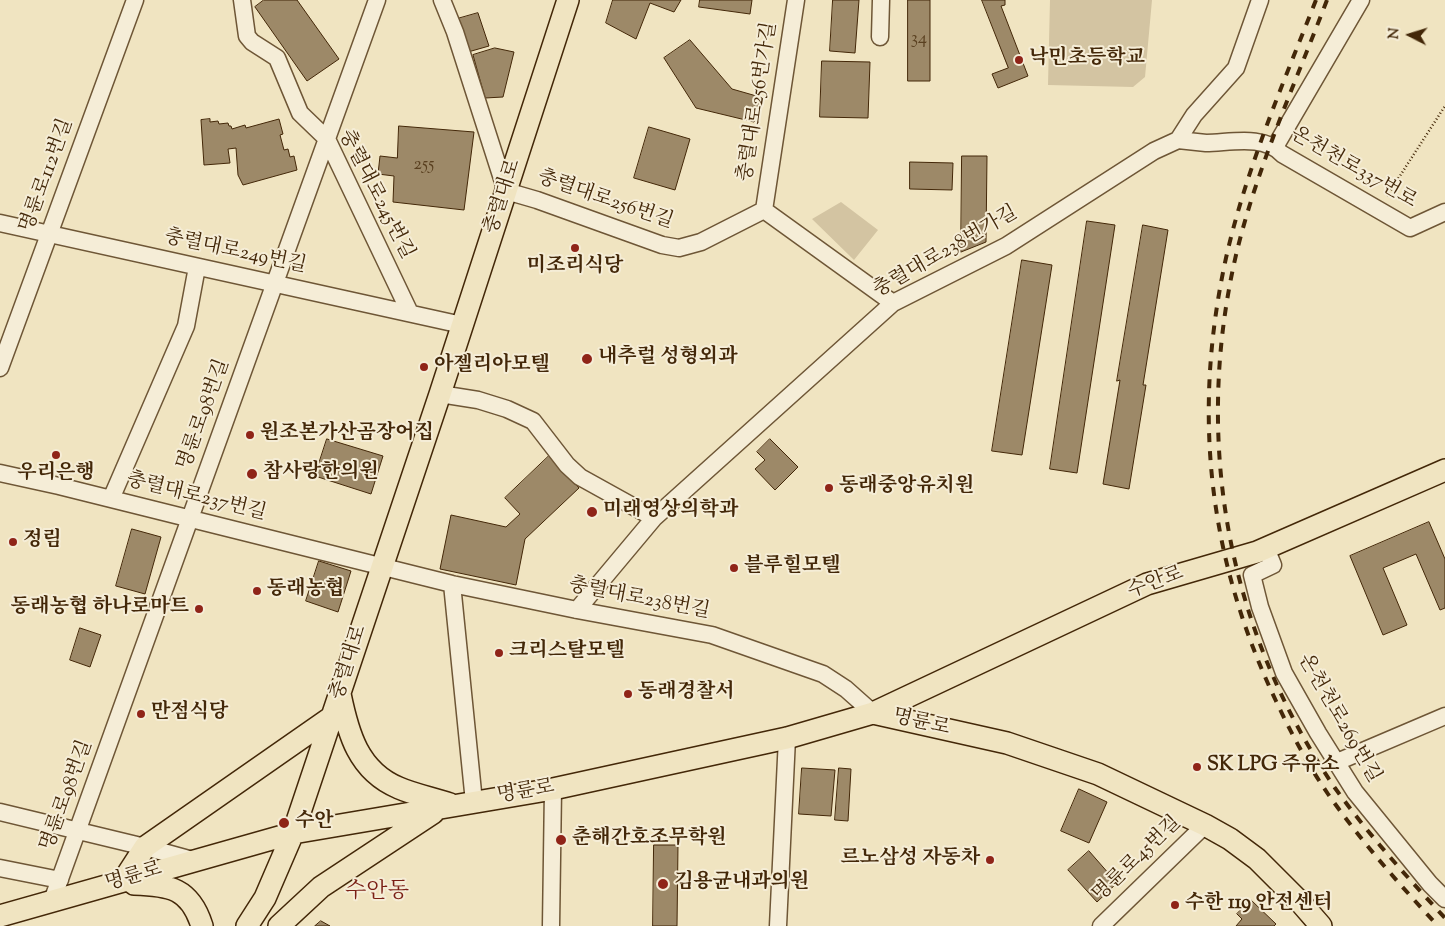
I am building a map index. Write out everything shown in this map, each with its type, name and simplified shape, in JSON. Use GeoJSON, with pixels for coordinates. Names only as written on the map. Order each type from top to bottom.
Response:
{"type":"FeatureCollection","features":[{"type":"Feature","properties":{"kind":"main road","name":"충렬대로"},"geometry":{"type":"LineString","coordinates":[[246,926],[265,898],[294,833],[440,394],[568,0]]}},
{"type":"Feature","properties":{"kind":"main road","name":"수안로"},"geometry":{"type":"LineString","coordinates":[[873,713],[1147,584],[1266,548],[1445,470]]}},
{"type":"Feature","properties":{"kind":"main road"},"geometry":{"type":"LineString","coordinates":[[340,693],[350,735],[363,758],[378,775],[399,788],[457,805]]}},
{"type":"Feature","properties":{"kind":"main road","name":"명륜로"},"geometry":{"type":"LineString","coordinates":[[0,916],[294,833],[553,789],[787,738],[873,713],[1007,743],[1098,774],[1205,825],[1230,839],[1257,859],[1321,926]]}},
{"type":"Feature","properties":{"kind":"main road"},"geometry":{"type":"LineString","coordinates":[[117,883],[145,846],[332,716]]}},
{"type":"Feature","properties":{"kind":"main road"},"geometry":{"type":"LineString","coordinates":[[278,926],[321,887],[457,805]]}},
{"type":"Feature","properties":{"kind":"main road"},"geometry":{"type":"LineString","coordinates":[[117,883],[156,885],[171,888],[189,899],[202,926]]}},
{"type":"Feature","properties":{"kind":"street","name":"명륜로112번길"},"geometry":{"type":"LineString","coordinates":[[0,368],[136,0]]}},
{"type":"Feature","properties":{"kind":"street","name":"충렬대로245번길"},"geometry":{"type":"LineString","coordinates":[[242,0],[247,36],[252,42],[277,58],[300,114],[327,139],[410,314]]}},
{"type":"Feature","properties":{"kind":"street","name":"명륜로98번길"},"geometry":{"type":"LineString","coordinates":[[52,901],[378,0]]}},
{"type":"Feature","properties":{"kind":"street"},"geometry":{"type":"LineString","coordinates":[[442,0],[455,32],[506,190]]}},
{"type":"Feature","properties":{"kind":"street","name":"충렬대로256번가길"},"geometry":{"type":"LineString","coordinates":[[764,210],[796,0]]}},
{"type":"Feature","properties":{"kind":"street"},"geometry":{"type":"LineString","coordinates":[[880,36],[881,0]]}},
{"type":"Feature","properties":{"kind":"street"},"geometry":{"type":"LineString","coordinates":[[1178,140],[1194,115],[1236,68],[1260,0]]}},
{"type":"Feature","properties":{"kind":"street"},"geometry":{"type":"LineString","coordinates":[[1275,147],[1361,0]]}},
{"type":"Feature","properties":{"kind":"street","name":"온천천로337번로"},"geometry":{"type":"LineString","coordinates":[[1178,140],[1205,143],[1248,141],[1275,147],[1282,154],[1410,228],[1445,212]]}},
{"type":"Feature","properties":{"kind":"street","name":"충렬대로238번가길"},"geometry":{"type":"LineString","coordinates":[[577,610],[654,518],[893,302],[1006,246],[1154,152],[1178,140]]}},
{"type":"Feature","properties":{"kind":"street","name":"충렬대로256번길"},"geometry":{"type":"LineString","coordinates":[[506,190],[662,245],[679,248],[701,242],[764,210]]}},
{"type":"Feature","properties":{"kind":"street"},"geometry":{"type":"LineString","coordinates":[[764,210],[893,302]]}},
{"type":"Feature","properties":{"kind":"street","name":"충렬대로249번길"},"geometry":{"type":"LineString","coordinates":[[0,223],[462,325]]}},
{"type":"Feature","properties":{"kind":"street"},"geometry":{"type":"LineString","coordinates":[[111,498],[186,326],[197,266]]}},
{"type":"Feature","properties":{"kind":"street"},"geometry":{"type":"LineString","coordinates":[[440,394],[478,400],[508,409],[533,421],[567,465],[580,477],[654,518]]}},
{"type":"Feature","properties":{"kind":"street","name":"충렬대로237번길"},"geometry":{"type":"LineString","coordinates":[[0,473],[111,498],[381,567]]}},
{"type":"Feature","properties":{"kind":"street","name":"온천천로269번길"},"geometry":{"type":"LineString","coordinates":[[1266,548],[1273,565],[1252,574],[1260,607],[1284,673],[1318,733],[1356,792],[1430,884],[1445,899]]}},
{"type":"Feature","properties":{"kind":"street","name":"충렬대로238번길"},"geometry":{"type":"LineString","coordinates":[[381,567],[577,610],[712,635],[823,674],[846,689],[873,713]]}},
{"type":"Feature","properties":{"kind":"street","name":"명륜로"},"geometry":{"type":"LineString","coordinates":[[452,584],[457,805]]}},
{"type":"Feature","properties":{"kind":"street"},"geometry":{"type":"LineString","coordinates":[[1337,762],[1445,716]]}},
{"type":"Feature","properties":{"kind":"street"},"geometry":{"type":"LineString","coordinates":[[778,926],[787,738]]}},
{"type":"Feature","properties":{"kind":"street"},"geometry":{"type":"LineString","coordinates":[[551,926],[553,789]]}},
{"type":"Feature","properties":{"kind":"street"},"geometry":{"type":"LineString","coordinates":[[0,812],[196,860]]}},
{"type":"Feature","properties":{"kind":"street","name":"명륜로45번길"},"geometry":{"type":"LineString","coordinates":[[1101,926],[1205,825]]}},
{"type":"Feature","properties":{"kind":"street"},"geometry":{"type":"LineString","coordinates":[[0,868],[60,880]]}},
{"type":"Feature","properties":{"kind":"path"},"geometry":{"type":"LineString","coordinates":[[1378,210],[1445,106]]}},
{"type":"Feature","properties":{"kind":"shaded area"},"geometry":{"type":"Polygon","coordinates":[[[1050,0],[1152,0],[1145,77],[1133,87],[1048,85],[1050,0]]]}},
{"type":"Feature","properties":{"kind":"shaded area"},"geometry":{"type":"Polygon","coordinates":[[[841,202],[878,230],[854,260],[812,219],[841,202]]]}},
{"type":"Feature","properties":{"kind":"building"},"geometry":{"type":"Polygon","coordinates":[[[264,0],[297,0],[339,59],[307,81],[255,7],[264,0]]]}},
{"type":"Feature","properties":{"kind":"building"},"geometry":{"type":"Polygon","coordinates":[[[613,0],[681,0],[674,12],[650,3],[636,39],[606,23],[613,0]]]}},
{"type":"Feature","properties":{"kind":"building"},"geometry":{"type":"Polygon","coordinates":[[[700,0],[752,0],[750,14],[699,7],[700,0]]]}},
{"type":"Feature","properties":{"kind":"building"},"geometry":{"type":"Polygon","coordinates":[[[833,0],[859,0],[855,53],[830,51],[833,0]]]}},
{"type":"Feature","properties":{"kind":"building"},"geometry":{"type":"Polygon","coordinates":[[[908,0],[930,0],[930,81],[908,81],[908,0]]]}},
{"type":"Feature","properties":{"kind":"building"},"geometry":{"type":"Polygon","coordinates":[[[982,0],[1005,0],[1005,5],[1001,6],[1028,76],[998,88],[992,74],[1008,68],[982,0]]]}},
{"type":"Feature","properties":{"kind":"building"},"geometry":{"type":"Polygon","coordinates":[[[478,13],[489,46],[468,52],[457,19],[478,13]]]}},
{"type":"Feature","properties":{"kind":"building"},"geometry":{"type":"Polygon","coordinates":[[[690,40],[732,89],[760,97],[754,122],[696,108],[664,58],[690,40]]]}},
{"type":"Feature","properties":{"kind":"building"},"geometry":{"type":"Polygon","coordinates":[[[495,48],[514,52],[503,97],[485,98],[473,55],[495,48]]]}},
{"type":"Feature","properties":{"kind":"building"},"geometry":{"type":"Polygon","coordinates":[[[822,61],[870,62],[868,118],[820,117],[822,61]]]}},
{"type":"Feature","properties":{"kind":"building"},"geometry":{"type":"Polygon","coordinates":[[[210,119],[210,122],[218,121],[219,124],[228,123],[232,129],[245,125],[246,128],[279,119],[283,134],[280,135],[284,150],[288,149],[290,157],[294,156],[297,170],[243,185],[238,175],[236,148],[228,149],[230,163],[204,165],[201,120],[210,119]]]}},
{"type":"Feature","properties":{"kind":"building"},"geometry":{"type":"Polygon","coordinates":[[[399,126],[474,132],[464,210],[393,202],[394,176],[378,174],[380,156],[397,158],[399,126]]]}},
{"type":"Feature","properties":{"kind":"building"},"geometry":{"type":"Polygon","coordinates":[[[649,127],[690,139],[675,190],[634,178],[649,127]]]}},
{"type":"Feature","properties":{"kind":"building"},"geometry":{"type":"Polygon","coordinates":[[[962,156],[987,156],[986,242],[961,252],[962,156]]]}},
{"type":"Feature","properties":{"kind":"building"},"geometry":{"type":"Polygon","coordinates":[[[910,162],[953,163],[952,190],[910,189],[910,162]]]}},
{"type":"Feature","properties":{"kind":"building"},"geometry":{"type":"Polygon","coordinates":[[[1087,221],[1115,225],[1077,473],[1050,469],[1087,221]]]}},
{"type":"Feature","properties":{"kind":"building"},"geometry":{"type":"Polygon","coordinates":[[[1143,225],[1168,230],[1143,385],[1146,385],[1129,489],[1103,484],[1120,380],[1117,381],[1143,225]]]}},
{"type":"Feature","properties":{"kind":"building"},"geometry":{"type":"Polygon","coordinates":[[[1022,260],[1052,265],[1022,455],[992,451],[1022,260]]]}},
{"type":"Feature","properties":{"kind":"building"},"geometry":{"type":"Polygon","coordinates":[[[327,439],[383,456],[371,494],[315,476],[327,439]]]}},
{"type":"Feature","properties":{"kind":"building"},"geometry":{"type":"Polygon","coordinates":[[[770,439],[798,467],[775,490],[755,469],[765,460],[757,452],[770,439]]]}},
{"type":"Feature","properties":{"kind":"building"},"geometry":{"type":"Polygon","coordinates":[[[549,456],[579,488],[525,539],[516,585],[440,569],[451,515],[506,527],[520,514],[505,498],[549,456]]]}},
{"type":"Feature","properties":{"kind":"building"},"geometry":{"type":"Polygon","coordinates":[[[1429,522],[1445,559],[1445,608],[1440,610],[1416,554],[1383,568],[1407,625],[1383,635],[1350,556],[1429,522]]]}},
{"type":"Feature","properties":{"kind":"building"},"geometry":{"type":"Polygon","coordinates":[[[132,529],[161,537],[145,594],[116,586],[132,529]]]}},
{"type":"Feature","properties":{"kind":"building"},"geometry":{"type":"Polygon","coordinates":[[[319,561],[351,571],[338,612],[306,601],[319,561]]]}},
{"type":"Feature","properties":{"kind":"building"},"geometry":{"type":"Polygon","coordinates":[[[80,628],[101,635],[90,667],[70,660],[80,628]]]}},
{"type":"Feature","properties":{"kind":"building"},"geometry":{"type":"Polygon","coordinates":[[[802,768],[835,770],[831,816],[799,814],[802,768]]]}},
{"type":"Feature","properties":{"kind":"building"},"geometry":{"type":"Polygon","coordinates":[[[839,768],[851,769],[848,821],[835,820],[839,768]]]}},
{"type":"Feature","properties":{"kind":"building"},"geometry":{"type":"Polygon","coordinates":[[[1079,789],[1107,802],[1089,843],[1061,831],[1079,789]]]}},
{"type":"Feature","properties":{"kind":"building"},"geometry":{"type":"Polygon","coordinates":[[[654,845],[678,845],[677,926],[653,926],[654,845]]]}},
{"type":"Feature","properties":{"kind":"building"},"geometry":{"type":"Polygon","coordinates":[[[1089,851],[1117,883],[1097,902],[1068,870],[1089,851]]]}},
{"type":"Feature","properties":{"kind":"building"},"geometry":{"type":"Polygon","coordinates":[[[1251,900],[1276,924],[1274,926],[1236,926],[1242,919],[1237,914],[1251,900]]]}},
{"type":"Feature","properties":{"kind":"building"},"geometry":{"type":"Polygon","coordinates":[[[321,921],[330,926],[315,926],[321,921]]]}},
{"type":"Feature","properties":{"kind":"railway"},"geometry":{"type":"LineString","coordinates":[[1316,0],[1255,159],[1234,225],[1226,258],[1216,316],[1210,372],[1209,429],[1213,484],[1221,539],[1235,593],[1253,647],[1276,701],[1300,749],[1328,794],[1354,829],[1438,926]]}},
{"type":"Feature","properties":{"kind":"railway"},"geometry":{"type":"LineString","coordinates":[[1327,0],[1277,126],[1255,190],[1236,255],[1223,325],[1218,395],[1220,464],[1229,532],[1245,599],[1268,664],[1298,727],[1335,788],[1361,822],[1445,918]]}},
{"type":"Feature","properties":{"kind":"place","name":"낙민초등학교"},"geometry":{"type":"Point","coordinates":[1019,60]}},
{"type":"Feature","properties":{"kind":"place","name":"미조리식당"},"geometry":{"type":"Point","coordinates":[575,248]}},
{"type":"Feature","properties":{"kind":"place","name":"내추럴 성형외과"},"geometry":{"type":"Point","coordinates":[587,359]}},
{"type":"Feature","properties":{"kind":"place","name":"아젤리아모텔"},"geometry":{"type":"Point","coordinates":[424,367]}},
{"type":"Feature","properties":{"kind":"place","name":"원조본가산곰장어집"},"geometry":{"type":"Point","coordinates":[250,435]}},
{"type":"Feature","properties":{"kind":"place","name":"우리은행"},"geometry":{"type":"Point","coordinates":[56,455]}},
{"type":"Feature","properties":{"kind":"place","name":"참사랑한의원"},"geometry":{"type":"Point","coordinates":[252,474]}},
{"type":"Feature","properties":{"kind":"place","name":"동래중앙유치원"},"geometry":{"type":"Point","coordinates":[829,488]}},
{"type":"Feature","properties":{"kind":"place","name":"미래영상의학과"},"geometry":{"type":"Point","coordinates":[592,512]}},
{"type":"Feature","properties":{"kind":"place","name":"정림"},"geometry":{"type":"Point","coordinates":[13,542]}},
{"type":"Feature","properties":{"kind":"place","name":"블루힐모텔"},"geometry":{"type":"Point","coordinates":[734,568]}},
{"type":"Feature","properties":{"kind":"place","name":"동래농협"},"geometry":{"type":"Point","coordinates":[257,591]}},
{"type":"Feature","properties":{"kind":"place","name":"동래농협 하나로마트"},"geometry":{"type":"Point","coordinates":[199,609]}},
{"type":"Feature","properties":{"kind":"place","name":"크리스탈모텔"},"geometry":{"type":"Point","coordinates":[499,653]}},
{"type":"Feature","properties":{"kind":"place","name":"동래경찰서"},"geometry":{"type":"Point","coordinates":[628,694]}},
{"type":"Feature","properties":{"kind":"place","name":"만점식당"},"geometry":{"type":"Point","coordinates":[141,714]}},
{"type":"Feature","properties":{"kind":"place","name":"SK LPG 주유소"},"geometry":{"type":"Point","coordinates":[1197,767]}},
{"type":"Feature","properties":{"kind":"place","name":"수안"},"geometry":{"type":"Point","coordinates":[284,823]}},
{"type":"Feature","properties":{"kind":"place","name":"춘해간호조무학원"},"geometry":{"type":"Point","coordinates":[561,840]}},
{"type":"Feature","properties":{"kind":"place","name":"르노삼성 자동차"},"geometry":{"type":"Point","coordinates":[990,860]}},
{"type":"Feature","properties":{"kind":"place","name":"김용균내과의원"},"geometry":{"type":"Point","coordinates":[663,884]}},
{"type":"Feature","properties":{"kind":"place","name":"수한 119 안전센터"},"geometry":{"type":"Point","coordinates":[1175,905]}},
{"type":"Feature","properties":{"kind":"district","name":"수안동"},"geometry":{"type":"Point","coordinates":[377,893]}}]}
